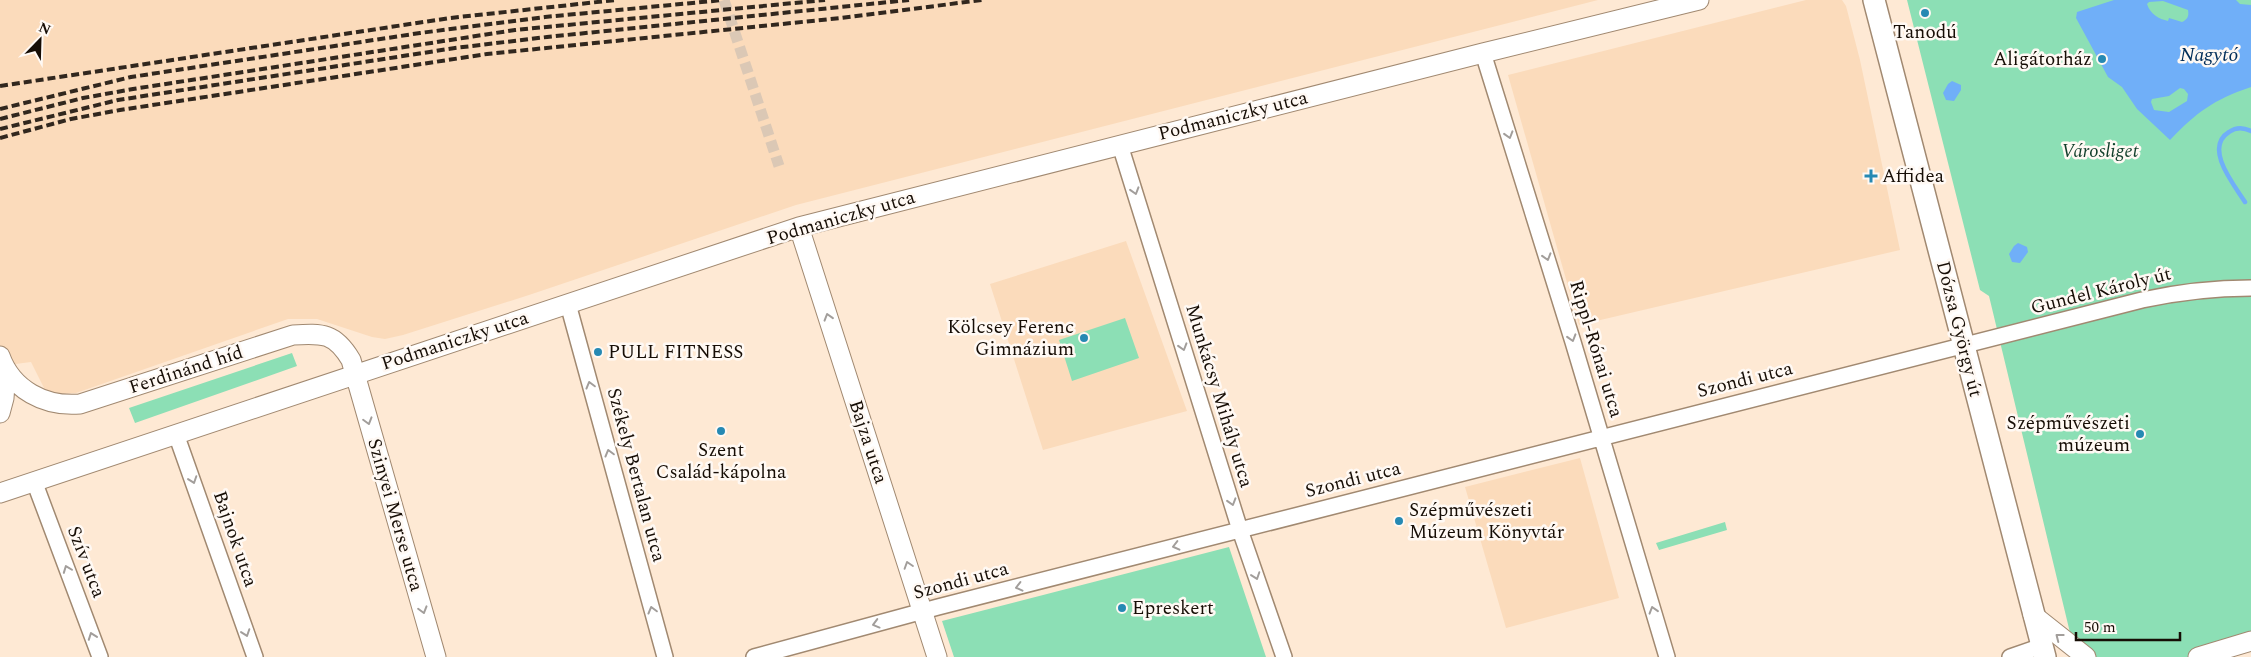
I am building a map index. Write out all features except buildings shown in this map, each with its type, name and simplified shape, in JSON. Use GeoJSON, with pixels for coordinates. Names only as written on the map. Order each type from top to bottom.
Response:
{"type":"FeatureCollection","features":[{"type":"Feature","properties":{"kind":"main road","name":"Dózsa György út"},"geometry":{"type":"LineString","coordinates":[[1872,5],[2044,651]]}},
{"type":"Feature","properties":{"kind":"street","name":"Podmaniczky utca"},"geometry":{"type":"LineString","coordinates":[[0,493],[799,227],[1698,0]]}},
{"type":"Feature","properties":{"kind":"street","name":"Rippl-Rónai utca"},"geometry":{"type":"LineString","coordinates":[[1483,53],[1667,657]]}},
{"type":"Feature","properties":{"kind":"street","name":"Munkácsy Mihály utca"},"geometry":{"type":"LineString","coordinates":[[1120,145],[1240,530],[1284,657]]}},
{"type":"Feature","properties":{"kind":"street","name":"Bajza utca"},"geometry":{"type":"LineString","coordinates":[[799,227],[937,657]]}},
{"type":"Feature","properties":{"kind":"street","name":"Gundel Károly út"},"geometry":{"type":"LineString","coordinates":[[1963,345],[2179,292],[2213,288],[2251,288]]}},
{"type":"Feature","properties":{"kind":"street","name":"Székely Bertalan utca"},"geometry":{"type":"LineString","coordinates":[[568,304],[665,657]]}},
{"type":"Feature","properties":{"kind":"street","name":"Ferdinánd híd"},"geometry":{"type":"LineString","coordinates":[[3,364],[29,393],[40,399],[54,404],[80,404],[294,335],[317,333],[342,344],[351,360],[354,374]]}},
{"type":"Feature","properties":{"kind":"street","name":"Szondi utca"},"geometry":{"type":"LineString","coordinates":[[754,657],[1240,530],[1963,345]]}},
{"type":"Feature","properties":{"kind":"street","name":"Ferdinánd híd"},"geometry":{"type":"LineString","coordinates":[[0,414],[4,398],[3,364]]}},
{"type":"Feature","properties":{"kind":"street","name":"Szinyei Merse utca"},"geometry":{"type":"LineString","coordinates":[[354,374],[436,657]]}},
{"type":"Feature","properties":{"kind":"street","name":"Bajnok utca"},"geometry":{"type":"LineString","coordinates":[[176,434],[255,657]]}},
{"type":"Feature","properties":{"kind":"street","name":"Szív utca"},"geometry":{"type":"LineString","coordinates":[[34,481],[100,657]]}},
{"type":"Feature","properties":{"kind":"street"},"geometry":{"type":"LineString","coordinates":[[2033,615],[2086,657]]}},
{"type":"Feature","properties":{"kind":"street"},"geometry":{"type":"LineString","coordinates":[[2198,657],[2251,641]]}},
{"type":"Feature","properties":{"kind":"street"},"geometry":{"type":"LineString","coordinates":[[2010,657],[2044,651]]}},
{"type":"Feature","properties":{"kind":"shaded area"},"geometry":{"type":"Polygon","coordinates":[[[0,0],[1598,0],[796,205],[529,295],[403,335],[385,339],[372,337],[317,319],[288,319],[76,393],[53,394],[45,390],[31,362],[0,366],[0,0]]]}},
{"type":"Feature","properties":{"kind":"shaded area"},"geometry":{"type":"Polygon","coordinates":[[[1806,0],[1842,0],[1846,6],[1860,60],[1900,250],[1579,325],[1508,75],[1806,0]]]}},
{"type":"Feature","properties":{"kind":"shaded area","name":"Kölcsey Ferenc Gimnázium"},"geometry":{"type":"Polygon","coordinates":[[[1126,241],[1187,411],[1043,450],[990,284],[1126,241]]]}},
{"type":"Feature","properties":{"kind":"shaded area"},"geometry":{"type":"Polygon","coordinates":[[[1580,458],[1619,598],[1506,628],[1465,487],[1580,458]]]}},
{"type":"Feature","properties":{"kind":"green space","name":"Városliget"},"geometry":{"type":"Polygon","coordinates":[[[1907,0],[2251,0],[2251,641],[2198,657],[2095,657],[2072,641],[1989,296],[1980,290],[1907,0]]]}},
{"type":"Feature","properties":{"kind":"green space"},"geometry":{"type":"Polygon","coordinates":[[[1125,318],[1139,358],[1072,381],[1059,340],[1125,318]]]}},
{"type":"Feature","properties":{"kind":"green space"},"geometry":{"type":"Polygon","coordinates":[[[292,353],[297,366],[135,423],[129,408],[292,353]]]}},
{"type":"Feature","properties":{"kind":"green space"},"geometry":{"type":"Polygon","coordinates":[[[1725,522],[1727,530],[1659,550],[1656,543],[1725,522]]]}},
{"type":"Feature","properties":{"kind":"green space","name":"Epreskert"},"geometry":{"type":"Polygon","coordinates":[[[1229,547],[1266,657],[954,657],[942,621],[1229,547]]]}},
{"type":"Feature","properties":{"kind":"water","name":"Nagytó"},"geometry":{"type":"Polygon","coordinates":[[[2114,0],[2236,0],[2240,4],[2251,5],[2251,87],[2226,97],[2206,108],[2170,140],[2137,109],[2122,87],[2108,77],[2076,18],[2077,12],[2114,0]],[[2163,1],[2149,2],[2147,4],[2148,8],[2158,17],[2168,21],[2169,18],[2182,22],[2187,18],[2188,10],[2163,1]],[[2180,88],[2169,96],[2152,99],[2151,102],[2154,110],[2169,112],[2187,101],[2188,94],[2184,89],[2180,88]]]}},
{"type":"Feature","properties":{"kind":"water"},"geometry":{"type":"Polygon","coordinates":[[[1952,81],[1961,85],[1961,90],[1954,101],[1946,100],[1943,93],[1952,81]]]}},
{"type":"Feature","properties":{"kind":"water"},"geometry":{"type":"Polygon","coordinates":[[[2018,243],[2027,247],[2028,252],[2020,263],[2012,262],[2009,254],[2018,243]]]}},
{"type":"Feature","properties":{"kind":"waterway"},"geometry":{"type":"LineString","coordinates":[[2245,202],[2224,167],[2219,147],[2222,139],[2232,130],[2240,128],[2251,131]]}},
{"type":"Feature","properties":{"kind":"tunnel"},"geometry":{"type":"LineString","coordinates":[[724,0],[779,166]]}},
{"type":"Feature","properties":{"kind":"railway"},"geometry":{"type":"LineString","coordinates":[[0,86],[450,18],[616,0]]}},
{"type":"Feature","properties":{"kind":"railway"},"geometry":{"type":"LineString","coordinates":[[0,109],[131,77],[420,33],[545,17],[723,0]]}},
{"type":"Feature","properties":{"kind":"railway"},"geometry":{"type":"LineString","coordinates":[[0,119],[83,98],[133,89],[515,30],[825,0]]}},
{"type":"Feature","properties":{"kind":"railway"},"geometry":{"type":"LineString","coordinates":[[0,129],[118,100],[455,48],[909,0]]}},
{"type":"Feature","properties":{"kind":"railway"},"geometry":{"type":"LineString","coordinates":[[0,138],[71,119],[120,110],[487,54],[841,18],[982,0]]}},
{"type":"Feature","properties":{"kind":"place","name":"Tanodú"},"geometry":{"type":"Point","coordinates":[1925,13]}},
{"type":"Feature","properties":{"kind":"place","name":"Aligátorház"},"geometry":{"type":"Point","coordinates":[2102,59]}},
{"type":"Feature","properties":{"kind":"place","name":"Affidea"},"geometry":{"type":"Point","coordinates":[1871,176]}},
{"type":"Feature","properties":{"kind":"place","name":"Kölcsey Ferenc Gimnázium"},"geometry":{"type":"Point","coordinates":[1084,338]}},
{"type":"Feature","properties":{"kind":"place","name":"PULL FITNESS"},"geometry":{"type":"Point","coordinates":[598,352]}},
{"type":"Feature","properties":{"kind":"place","name":"Szent Család-kápolna"},"geometry":{"type":"Point","coordinates":[721,431]}},
{"type":"Feature","properties":{"kind":"place","name":"Szépművészeti múzeum"},"geometry":{"type":"Point","coordinates":[2140,434]}},
{"type":"Feature","properties":{"kind":"place","name":"Szépművészeti Múzeum Könyvtár"},"geometry":{"type":"Point","coordinates":[1399,521]}},
{"type":"Feature","properties":{"kind":"place","name":"Epreskert"},"geometry":{"type":"Point","coordinates":[1122,608]}}]}
